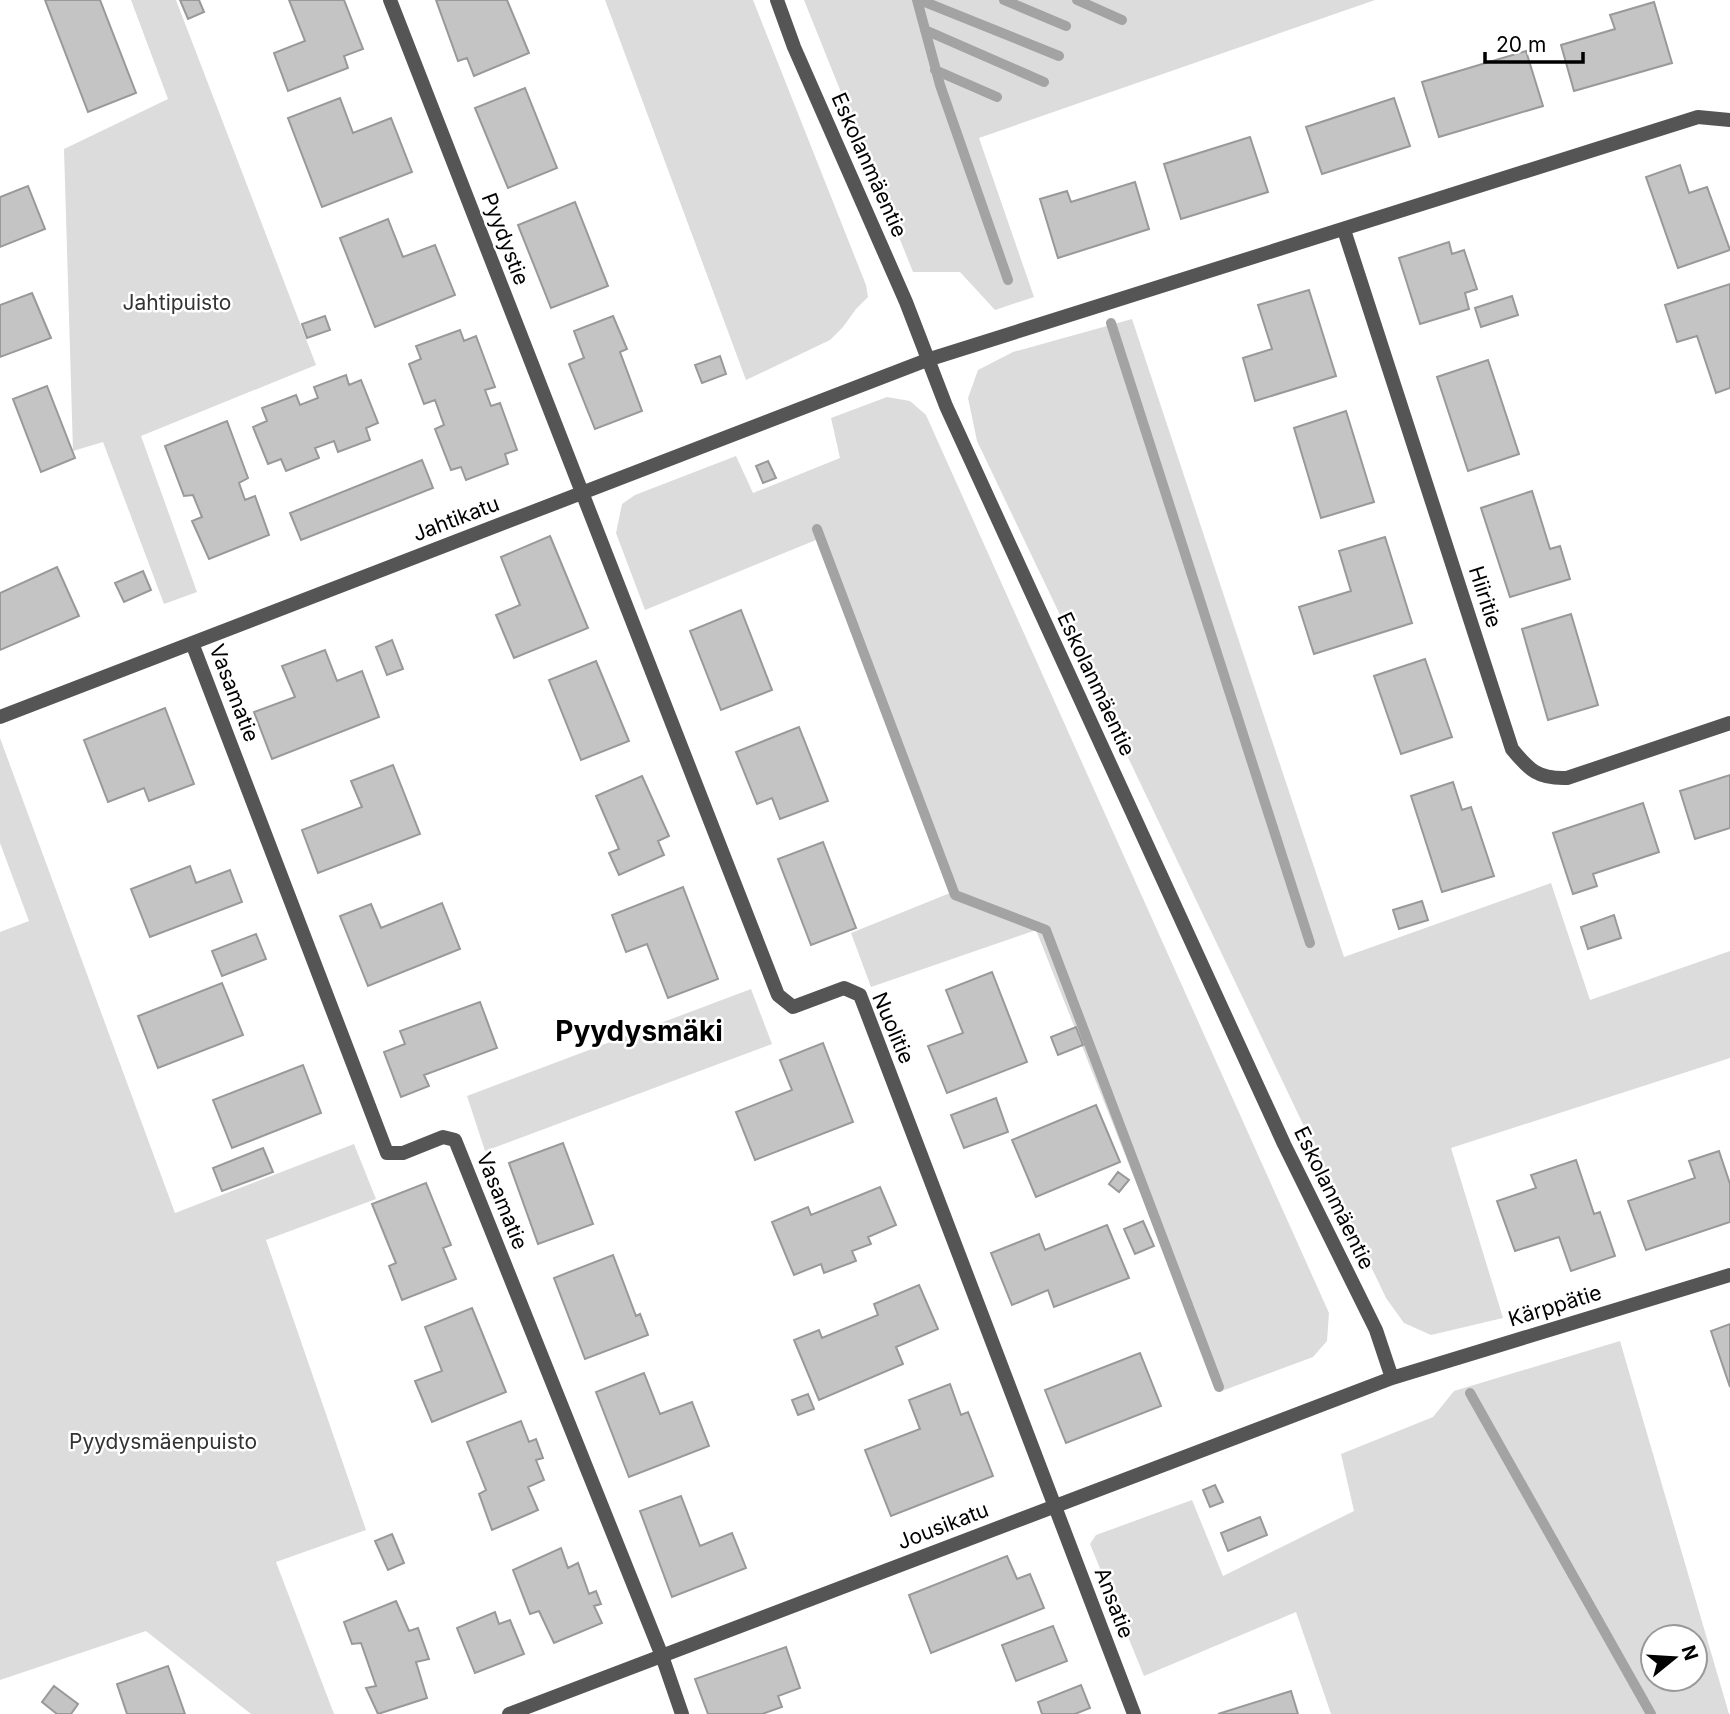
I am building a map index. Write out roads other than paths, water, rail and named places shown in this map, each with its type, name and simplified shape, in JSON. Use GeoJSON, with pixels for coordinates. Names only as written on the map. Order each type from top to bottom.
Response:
{"type":"FeatureCollection","features":[{"type":"Feature","properties":{"kind":"street","name":"Pyydystie"},"geometry":{"type":"LineString","coordinates":[[390,0],[581,493]]}},
{"type":"Feature","properties":{"kind":"street","name":"Eskolanmäentie"},"geometry":{"type":"LineString","coordinates":[[777,0],[794,47],[906,302],[951,418],[1284,1144],[1376,1330],[1392,1378]]}},
{"type":"Feature","properties":{"kind":"street"},"geometry":{"type":"LineString","coordinates":[[927,360],[1698,117],[1730,120]]}},
{"type":"Feature","properties":{"kind":"street","name":"Hiiritie"},"geometry":{"type":"LineString","coordinates":[[1344,230],[1512,749],[1527,768],[1550,779],[1567,778],[1730,723]]}},
{"type":"Feature","properties":{"kind":"street","name":"Jahtikatu"},"geometry":{"type":"LineString","coordinates":[[0,717],[927,360]]}},
{"type":"Feature","properties":{"kind":"street","name":"Nuolitie"},"geometry":{"type":"LineString","coordinates":[[581,493],[778,995],[793,1007],[844,988],[860,995],[1053,1507]]}},
{"type":"Feature","properties":{"kind":"street","name":"Vasamatie"},"geometry":{"type":"LineString","coordinates":[[192,643],[387,1153],[403,1153],[443,1137],[455,1140],[662,1656]]}},
{"type":"Feature","properties":{"kind":"street","name":"Kärppätie"},"geometry":{"type":"LineString","coordinates":[[1392,1378],[1730,1275]]}},
{"type":"Feature","properties":{"kind":"street","name":"Jousikatu"},"geometry":{"type":"LineString","coordinates":[[509,1714],[1392,1378]]}},
{"type":"Feature","properties":{"kind":"street","name":"Ansatie"},"geometry":{"type":"LineString","coordinates":[[1053,1507],[1134,1714]]}},
{"type":"Feature","properties":{"kind":"street"},"geometry":{"type":"LineString","coordinates":[[662,1656],[682,1714]]}},
{"type":"Feature","properties":{"kind":"waterway"},"geometry":{"type":"LineString","coordinates":[[917,0],[940,85],[1008,280]]}},
{"type":"Feature","properties":{"kind":"waterway"},"geometry":{"type":"LineString","coordinates":[[920,0],[1059,56]]}},
{"type":"Feature","properties":{"kind":"waterway"},"geometry":{"type":"LineString","coordinates":[[1004,0],[1066,26]]}},
{"type":"Feature","properties":{"kind":"waterway"},"geometry":{"type":"LineString","coordinates":[[1077,0],[1122,20]]}},
{"type":"Feature","properties":{"kind":"waterway"},"geometry":{"type":"LineString","coordinates":[[925,30],[1044,82]]}},
{"type":"Feature","properties":{"kind":"waterway"},"geometry":{"type":"LineString","coordinates":[[935,70],[997,97]]}},
{"type":"Feature","properties":{"kind":"waterway"},"geometry":{"type":"LineString","coordinates":[[1111,323],[1310,943]]}},
{"type":"Feature","properties":{"kind":"waterway"},"geometry":{"type":"LineString","coordinates":[[817,529],[955,895],[1046,930],[1219,1387]]}},
{"type":"Feature","properties":{"kind":"waterway"},"geometry":{"type":"LineString","coordinates":[[1470,1393],[1651,1714]]}},
{"type":"Feature","properties":{"kind":"district","name":"Pyydysmäki"},"geometry":{"type":"Point","coordinates":[639,1031]}},
{"type":"Feature","properties":{"kind":"park label","name":"Jahtipuisto"},"geometry":{"type":"Point","coordinates":[177,303]}},
{"type":"Feature","properties":{"kind":"park label","name":"Pyydysmäenpuisto"},"geometry":{"type":"Point","coordinates":[163,1442]}}]}
